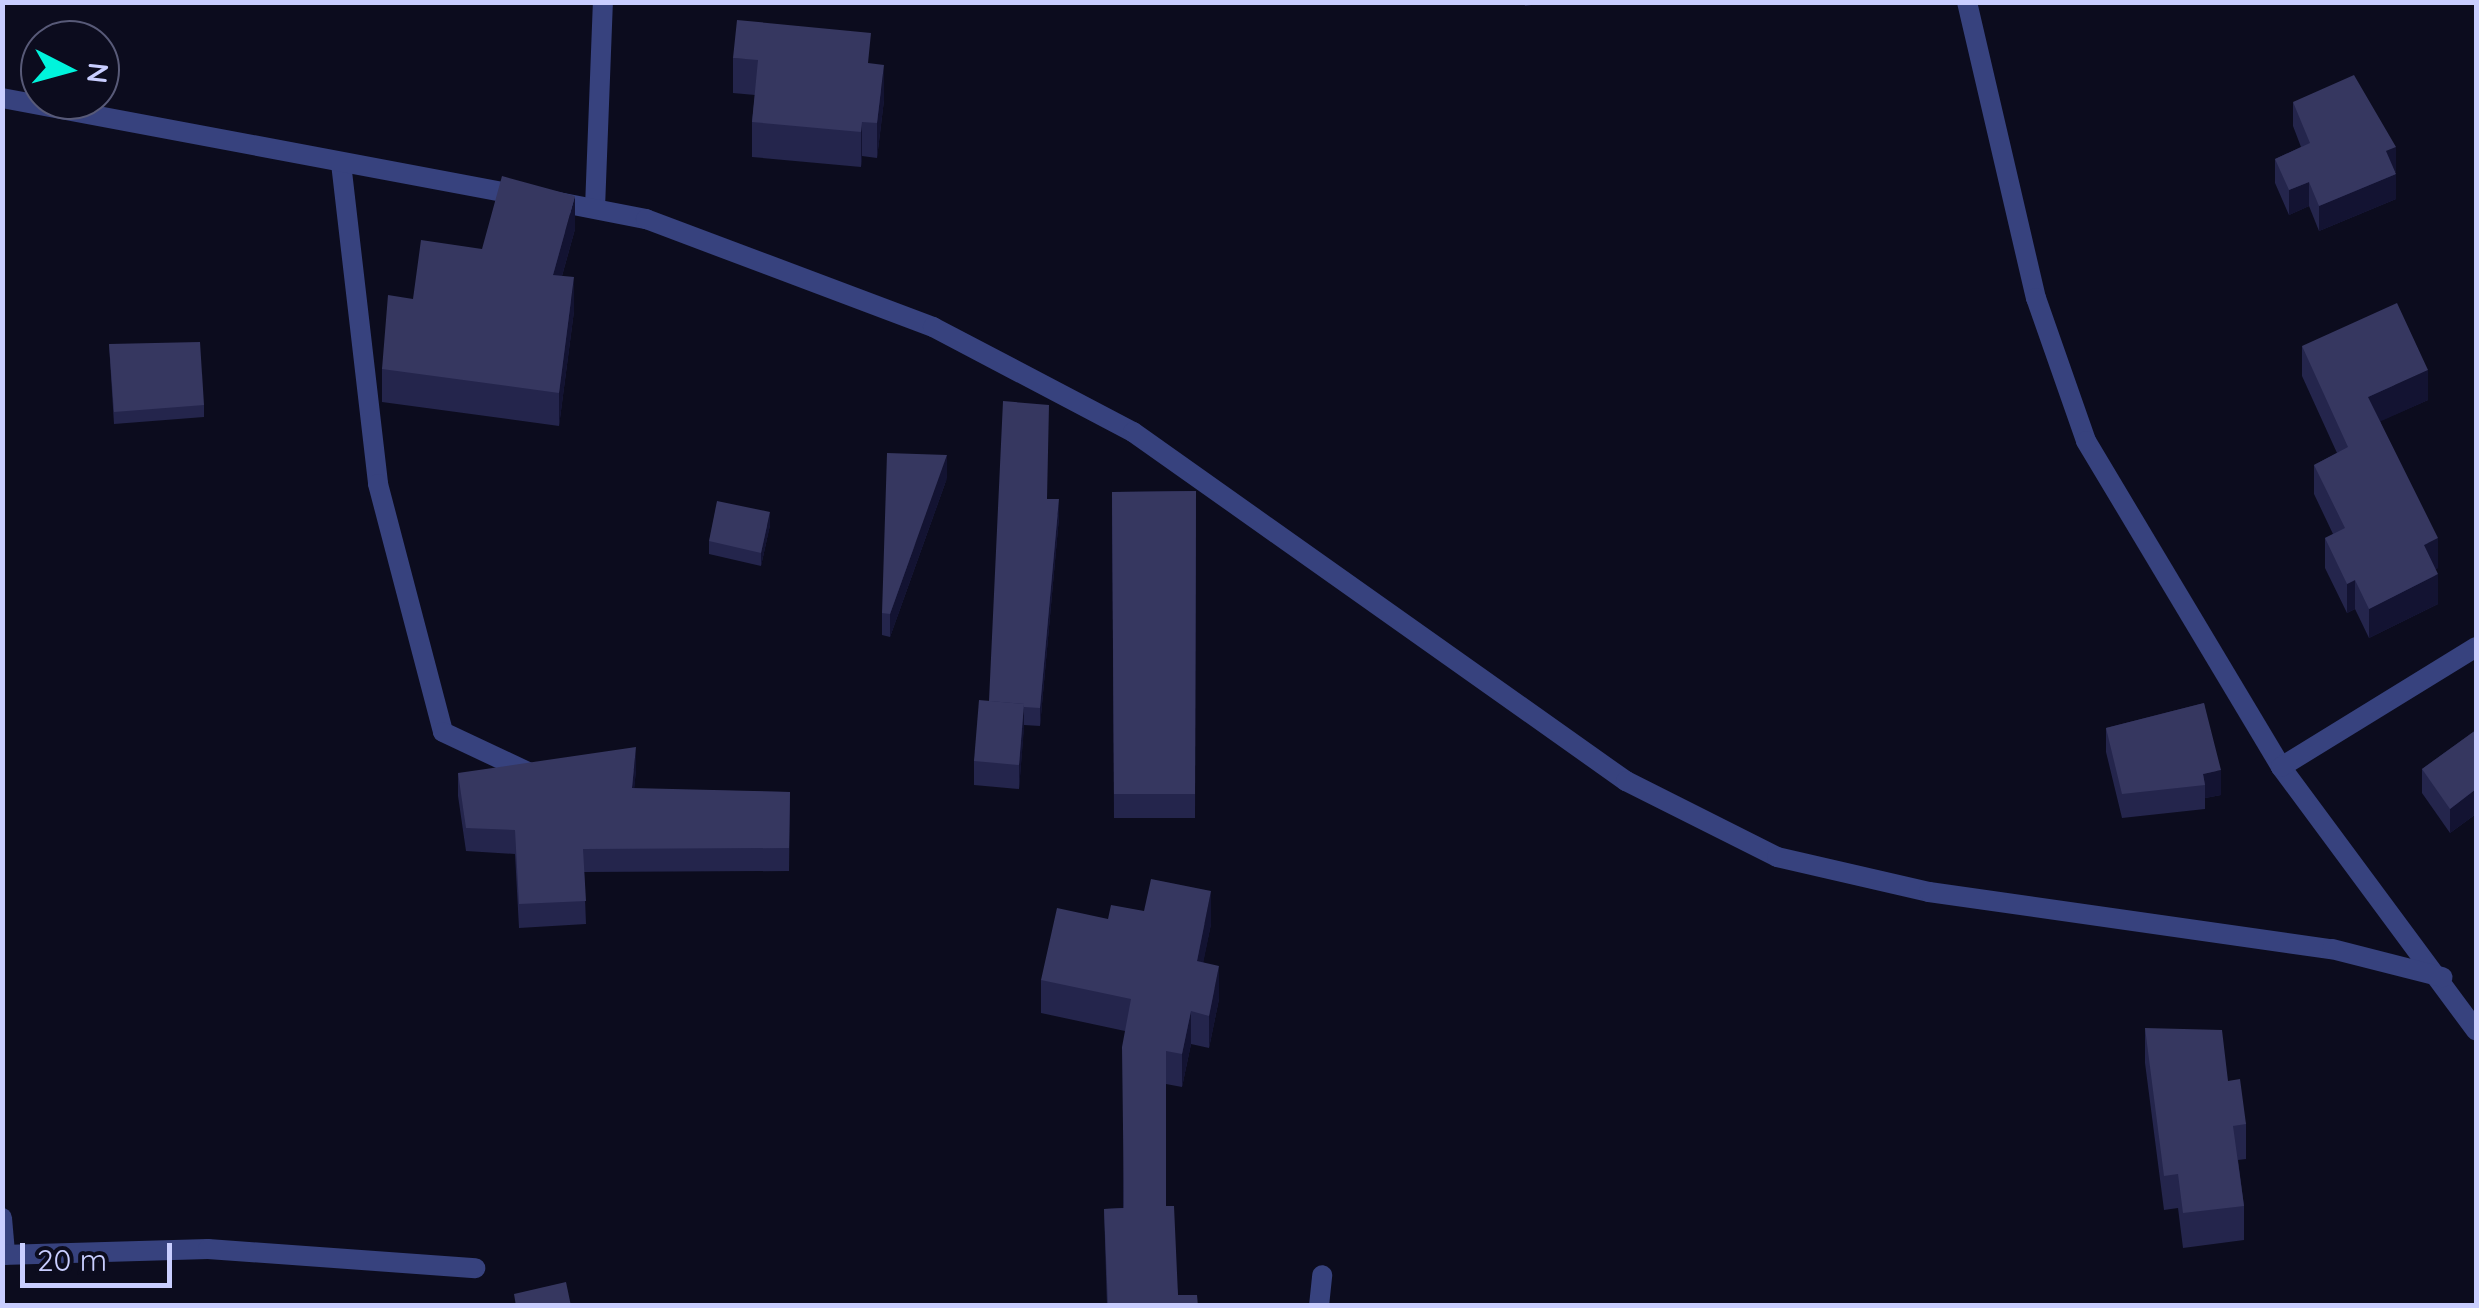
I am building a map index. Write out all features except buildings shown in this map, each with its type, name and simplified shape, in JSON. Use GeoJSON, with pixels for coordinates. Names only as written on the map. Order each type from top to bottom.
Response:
{"type":"FeatureCollection","features":[{"type":"Feature","properties":{"kind":"street"},"geometry":{"type":"LineString","coordinates":[[596,208],[603,2]]}},
{"type":"Feature","properties":{"kind":"street"},"geometry":{"type":"LineString","coordinates":[[1967,2],[2036,298],[2086,441],[2281,767],[2442,977],[2476,1030]]}},
{"type":"Feature","properties":{"kind":"street"},"geometry":{"type":"LineString","coordinates":[[2,98],[596,208],[933,327],[1133,432],[1626,781],[1776,857],[1929,892],[2332,950],[2442,977]]}},
{"type":"Feature","properties":{"kind":"street"},"geometry":{"type":"LineString","coordinates":[[341,163],[378,484],[443,732],[528,772]]}},
{"type":"Feature","properties":{"kind":"street"},"geometry":{"type":"LineString","coordinates":[[2281,767],[2476,647]]}},
{"type":"Feature","properties":{"kind":"street"},"geometry":{"type":"LineString","coordinates":[[2,1218],[4,1255],[208,1249],[475,1268]]}},
{"type":"Feature","properties":{"kind":"street"},"geometry":{"type":"LineString","coordinates":[[1319,1306],[1322,1275]]}}]}
